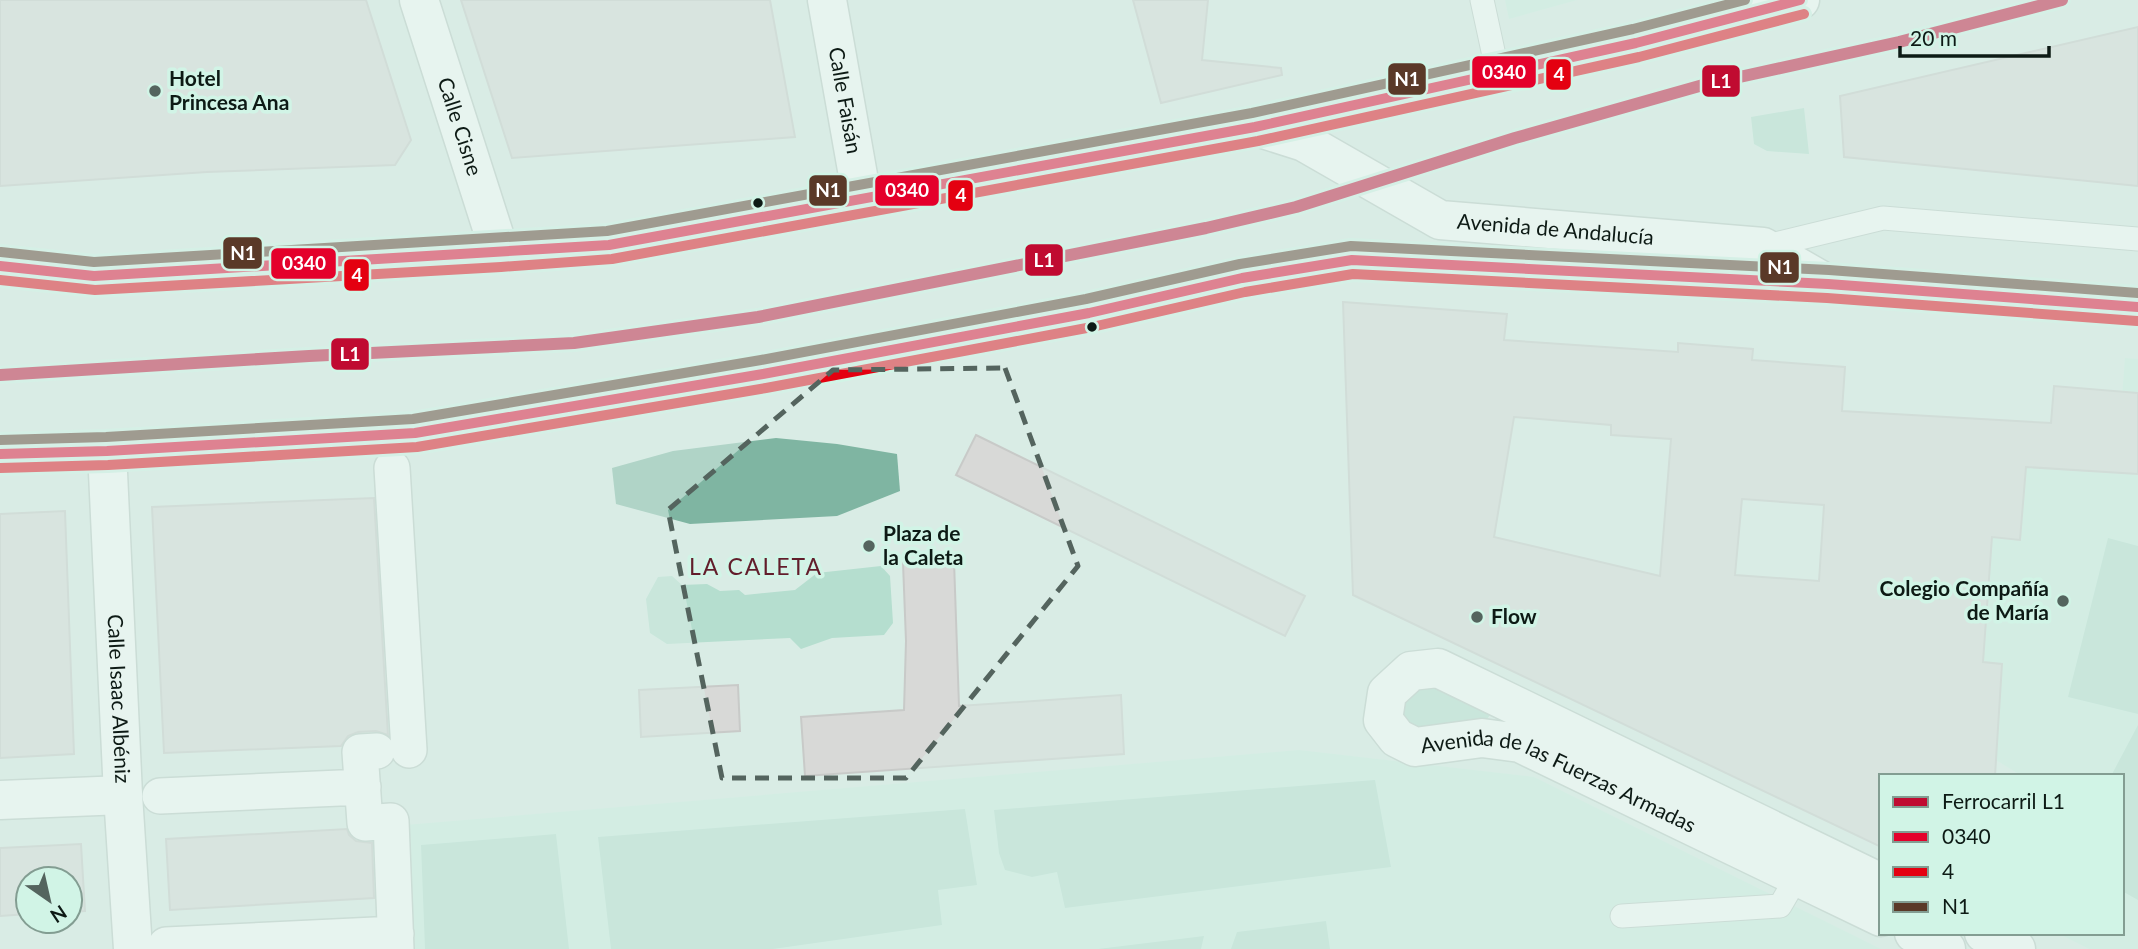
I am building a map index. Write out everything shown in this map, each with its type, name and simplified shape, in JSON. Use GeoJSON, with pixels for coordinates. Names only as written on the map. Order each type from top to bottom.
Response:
{"type":"FeatureCollection","features":[{"type":"Feature","properties":{"kind":"main road","name":"Calle Cisne"},"geometry":{"type":"LineString","coordinates":[[419,0],[500,253]]}},
{"type":"Feature","properties":{"kind":"main road","name":"Calle Faisán"},"geometry":{"type":"LineString","coordinates":[[827,0],[862,198]]}},
{"type":"Feature","properties":{"kind":"main road"},"geometry":{"type":"LineString","coordinates":[[0,266],[94,276],[609,246],[1255,127],[1636,43],[1800,0]]}},
{"type":"Feature","properties":{"kind":"main road","name":"Avenida de Andalucía"},"geometry":{"type":"LineString","coordinates":[[1255,127],[1304,142],[1440,220],[1763,247],[1828,284]]}},
{"type":"Feature","properties":{"kind":"main road","name":"Avenida de Andalucía"},"geometry":{"type":"LineString","coordinates":[[0,454],[107,451],[415,433],[763,374],[1089,313],[1242,278],[1352,260],[1828,284],[2138,307]]}},
{"type":"Feature","properties":{"kind":"main road","name":"Calle Isaac Albéniz"},"geometry":{"type":"LineString","coordinates":[[107,451],[123,795],[150,947]]}},
{"type":"Feature","properties":{"kind":"main road","name":"Avenida de las Fuerzas Armadas"},"geometry":{"type":"LineString","coordinates":[[1879,882],[1438,668],[1411,671],[1387,693],[1383,720],[1397,738],[1415,747],[1482,738],[1520,743],[1879,916]]}},
{"type":"Feature","properties":{"kind":"main road"},"geometry":{"type":"LineString","coordinates":[[0,800],[123,795]]}},
{"type":"Feature","properties":{"kind":"main road"},"geometry":{"type":"LineString","coordinates":[[1918,935],[1946,949]]}},
{"type":"Feature","properties":{"kind":"main road"},"geometry":{"type":"LineString","coordinates":[[1988,935],[2016,949]]}},
{"type":"Feature","properties":{"kind":"street"},"geometry":{"type":"LineString","coordinates":[[150,947],[396,941],[391,821],[365,823],[360,752],[393,751],[392,468]]}},
{"type":"Feature","properties":{"kind":"street"},"geometry":{"type":"LineString","coordinates":[[160,796],[363,787]]}},
{"type":"Feature","properties":{"kind":"lane"},"geometry":{"type":"LineString","coordinates":[[1482,0],[1499,74]]}},
{"type":"Feature","properties":{"kind":"lane"},"geometry":{"type":"LineString","coordinates":[[1763,247],[1883,218],[2138,239]]}},
{"type":"Feature","properties":{"kind":"lane"},"geometry":{"type":"LineString","coordinates":[[1622,916],[1780,906],[1797,877]]}},
{"type":"Feature","properties":{"kind":"highlighted area"},"geometry":{"type":"Polygon","coordinates":[[[1005,368],[1078,566],[906,778],[722,778],[668,510],[833,370],[1005,368]]]}},
{"type":"Feature","properties":{"kind":"shaded area"},"geometry":{"type":"Polygon","coordinates":[[[1505,0],[1577,0],[1509,19],[1505,0]]]}},
{"type":"Feature","properties":{"kind":"shaded area"},"geometry":{"type":"Polygon","coordinates":[[[1804,108],[1809,154],[1767,151],[1754,144],[1751,117],[1804,108]]]}},
{"type":"Feature","properties":{"kind":"shaded area","name":"Colegio Compañía de María"},"geometry":{"type":"Polygon","coordinates":[[[2125,358],[2138,359],[2138,949],[2089,949],[2061,935],[2124,935],[2124,774],[2019,774],[1996,760],[2002,664],[1983,662],[1992,537],[2020,539],[2026,467],[2116,473],[2125,358]]]}},
{"type":"Feature","properties":{"kind":"shaded area"},"geometry":{"type":"Polygon","coordinates":[[[776,438],[897,454],[900,491],[837,516],[690,524],[616,504],[612,468],[673,451],[776,438]]]}},
{"type":"Feature","properties":{"kind":"shaded area"},"geometry":{"type":"Polygon","coordinates":[[[2108,538],[2138,546],[2138,714],[2068,697],[2108,538]]]}},
{"type":"Feature","properties":{"kind":"shaded area"},"geometry":{"type":"Polygon","coordinates":[[[881,566],[890,576],[893,623],[884,635],[832,638],[801,649],[790,638],[667,644],[650,633],[646,599],[658,577],[672,576],[682,585],[707,584],[720,591],[739,590],[745,595],[795,590],[817,573],[881,566]]]}},
{"type":"Feature","properties":{"kind":"shaded area"},"geometry":{"type":"Polygon","coordinates":[[[1421,687],[1443,687],[1493,711],[1487,719],[1404,730],[1398,707],[1421,687]]]}},
{"type":"Feature","properties":{"kind":"shaded area"},"geometry":{"type":"Polygon","coordinates":[[[2138,725],[2138,900],[2124,892],[2124,774],[2112,774],[2138,725]]]}},
{"type":"Feature","properties":{"kind":"shaded area"},"geometry":{"type":"Polygon","coordinates":[[[1299,750],[1534,777],[1881,949],[407,949],[405,825],[1299,750]]]}},
{"type":"Feature","properties":{"kind":"shaded area"},"geometry":{"type":"Polygon","coordinates":[[[1375,780],[1391,867],[1065,908],[1057,872],[1032,877],[1005,870],[999,853],[994,810],[1375,780]]]}},
{"type":"Feature","properties":{"kind":"shaded area"},"geometry":{"type":"Polygon","coordinates":[[[965,809],[977,885],[938,890],[942,925],[773,949],[611,949],[598,837],[965,809]]]}},
{"type":"Feature","properties":{"kind":"shaded area"},"geometry":{"type":"Polygon","coordinates":[[[556,834],[569,949],[425,949],[421,845],[556,834]]]}},
{"type":"Feature","properties":{"kind":"shaded area"},"geometry":{"type":"Polygon","coordinates":[[[1326,921],[1330,949],[1231,949],[1237,932],[1326,921]]]}},
{"type":"Feature","properties":{"kind":"shaded area"},"geometry":{"type":"Polygon","coordinates":[[[1204,936],[1201,949],[1098,949],[1204,936]]]}},
{"type":"Feature","properties":{"kind":"building"},"geometry":{"type":"Polygon","coordinates":[[[0,0],[366,0],[411,140],[395,165],[207,172],[0,186],[0,0]]]}},
{"type":"Feature","properties":{"kind":"building"},"geometry":{"type":"Polygon","coordinates":[[[461,0],[770,0],[795,137],[512,158],[461,0]]]}},
{"type":"Feature","properties":{"kind":"building"},"geometry":{"type":"Polygon","coordinates":[[[1133,0],[1208,0],[1202,60],[1281,68],[1282,75],[1161,103],[1133,0]]]}},
{"type":"Feature","properties":{"kind":"building"},"geometry":{"type":"Polygon","coordinates":[[[2138,27],[2138,186],[1844,157],[1840,96],[2138,27]]]}},
{"type":"Feature","properties":{"kind":"building"},"geometry":{"type":"Polygon","coordinates":[[[1343,302],[1507,314],[1504,340],[1678,352],[1678,343],[1753,349],[1752,360],[1845,367],[1842,411],[2051,423],[2054,386],[2138,393],[2138,474],[2026,467],[2020,540],[1992,537],[1983,662],[2002,664],[1995,774],[1879,774],[1879,846],[1353,595],[1343,302]],[[1514,417],[1494,537],[1660,576],[1671,439],[1611,435],[1611,425],[1514,417]],[[1742,499],[1735,575],[1819,581],[1824,505],[1742,499]]]}},
{"type":"Feature","properties":{"kind":"building"},"geometry":{"type":"Polygon","coordinates":[[[976,435],[1305,596],[1285,636],[956,475],[976,435]]]}},
{"type":"Feature","properties":{"kind":"building"},"geometry":{"type":"Polygon","coordinates":[[[374,498],[388,735],[376,731],[358,732],[348,736],[341,746],[164,753],[152,507],[374,498]]]}},
{"type":"Feature","properties":{"kind":"building"},"geometry":{"type":"Polygon","coordinates":[[[65,511],[74,754],[0,758],[0,514],[65,511]]]}},
{"type":"Feature","properties":{"kind":"building"},"geometry":{"type":"Polygon","coordinates":[[[954,561],[959,706],[1121,695],[1124,754],[805,776],[801,717],[904,710],[906,641],[903,563],[954,561]]]}},
{"type":"Feature","properties":{"kind":"building"},"geometry":{"type":"Polygon","coordinates":[[[738,685],[740,731],[641,737],[639,690],[738,685]]]}},
{"type":"Feature","properties":{"kind":"building"},"geometry":{"type":"Polygon","coordinates":[[[347,829],[356,841],[372,843],[374,898],[170,910],[166,839],[347,829]]]}},
{"type":"Feature","properties":{"kind":"building"},"geometry":{"type":"Polygon","coordinates":[[[81,844],[82,865],[14,865],[14,915],[0,916],[0,848],[81,844]]]}},
{"type":"Feature","properties":{"kind":"rail line","name":"L1"},"geometry":{"type":"LineString","coordinates":[[0,375],[574,343],[758,317],[1206,228],[1296,207],[1515,138],[1703,85],[1899,42],[2062,0]]}},
{"type":"Feature","properties":{"kind":"transit line","name":"N1"},"geometry":{"type":"LineString","coordinates":[[1,252],[94,262],[607,231],[1252,113],[1633,29],[1745,0]]}},
{"type":"Feature","properties":{"kind":"transit line","name":"0340"},"geometry":{"type":"LineString","coordinates":[[0,266],[94,276],[609,245],[1255,127],[1636,43],[1800,0]]}},
{"type":"Feature","properties":{"kind":"transit line","name":"4"},"geometry":{"type":"LineString","coordinates":[[0,280],[95,290],[612,259],[1258,141],[1639,57],[1804,14]]}},
{"type":"Feature","properties":{"kind":"transit line","name":"N1"},"geometry":{"type":"LineString","coordinates":[[0,440],[106,437],[413,419],[761,360],[1086,299],[1240,264],[1351,246],[1829,270],[2138,293]]}},
{"type":"Feature","properties":{"kind":"transit line","name":"0340"},"geometry":{"type":"LineString","coordinates":[[0,454],[107,451],[415,433],[763,374],[1089,313],[1242,278],[1352,260],[1828,284],[2138,307]]}},
{"type":"Feature","properties":{"kind":"transit line","name":"4"},"geometry":{"type":"LineString","coordinates":[[0,468],[108,465],[417,447],[766,388],[1092,327],[1245,292],[1353,274],[1827,298],[2137,321]]}},
{"type":"Feature","properties":{"kind":"place","name":"Hotel Princesa Ana"},"geometry":{"type":"Point","coordinates":[155,91]}},
{"type":"Feature","properties":{"kind":"place","name":"Plaza de la Caleta"},"geometry":{"type":"Point","coordinates":[869,546]}},
{"type":"Feature","properties":{"kind":"place","name":"Colegio Compañía de María"},"geometry":{"type":"Point","coordinates":[2063,601]}},
{"type":"Feature","properties":{"kind":"place","name":"Flow"},"geometry":{"type":"Point","coordinates":[1477,617]}},
{"type":"Feature","properties":{"kind":"district","name":"LA CALETA"},"geometry":{"type":"Point","coordinates":[756,567]}}]}
